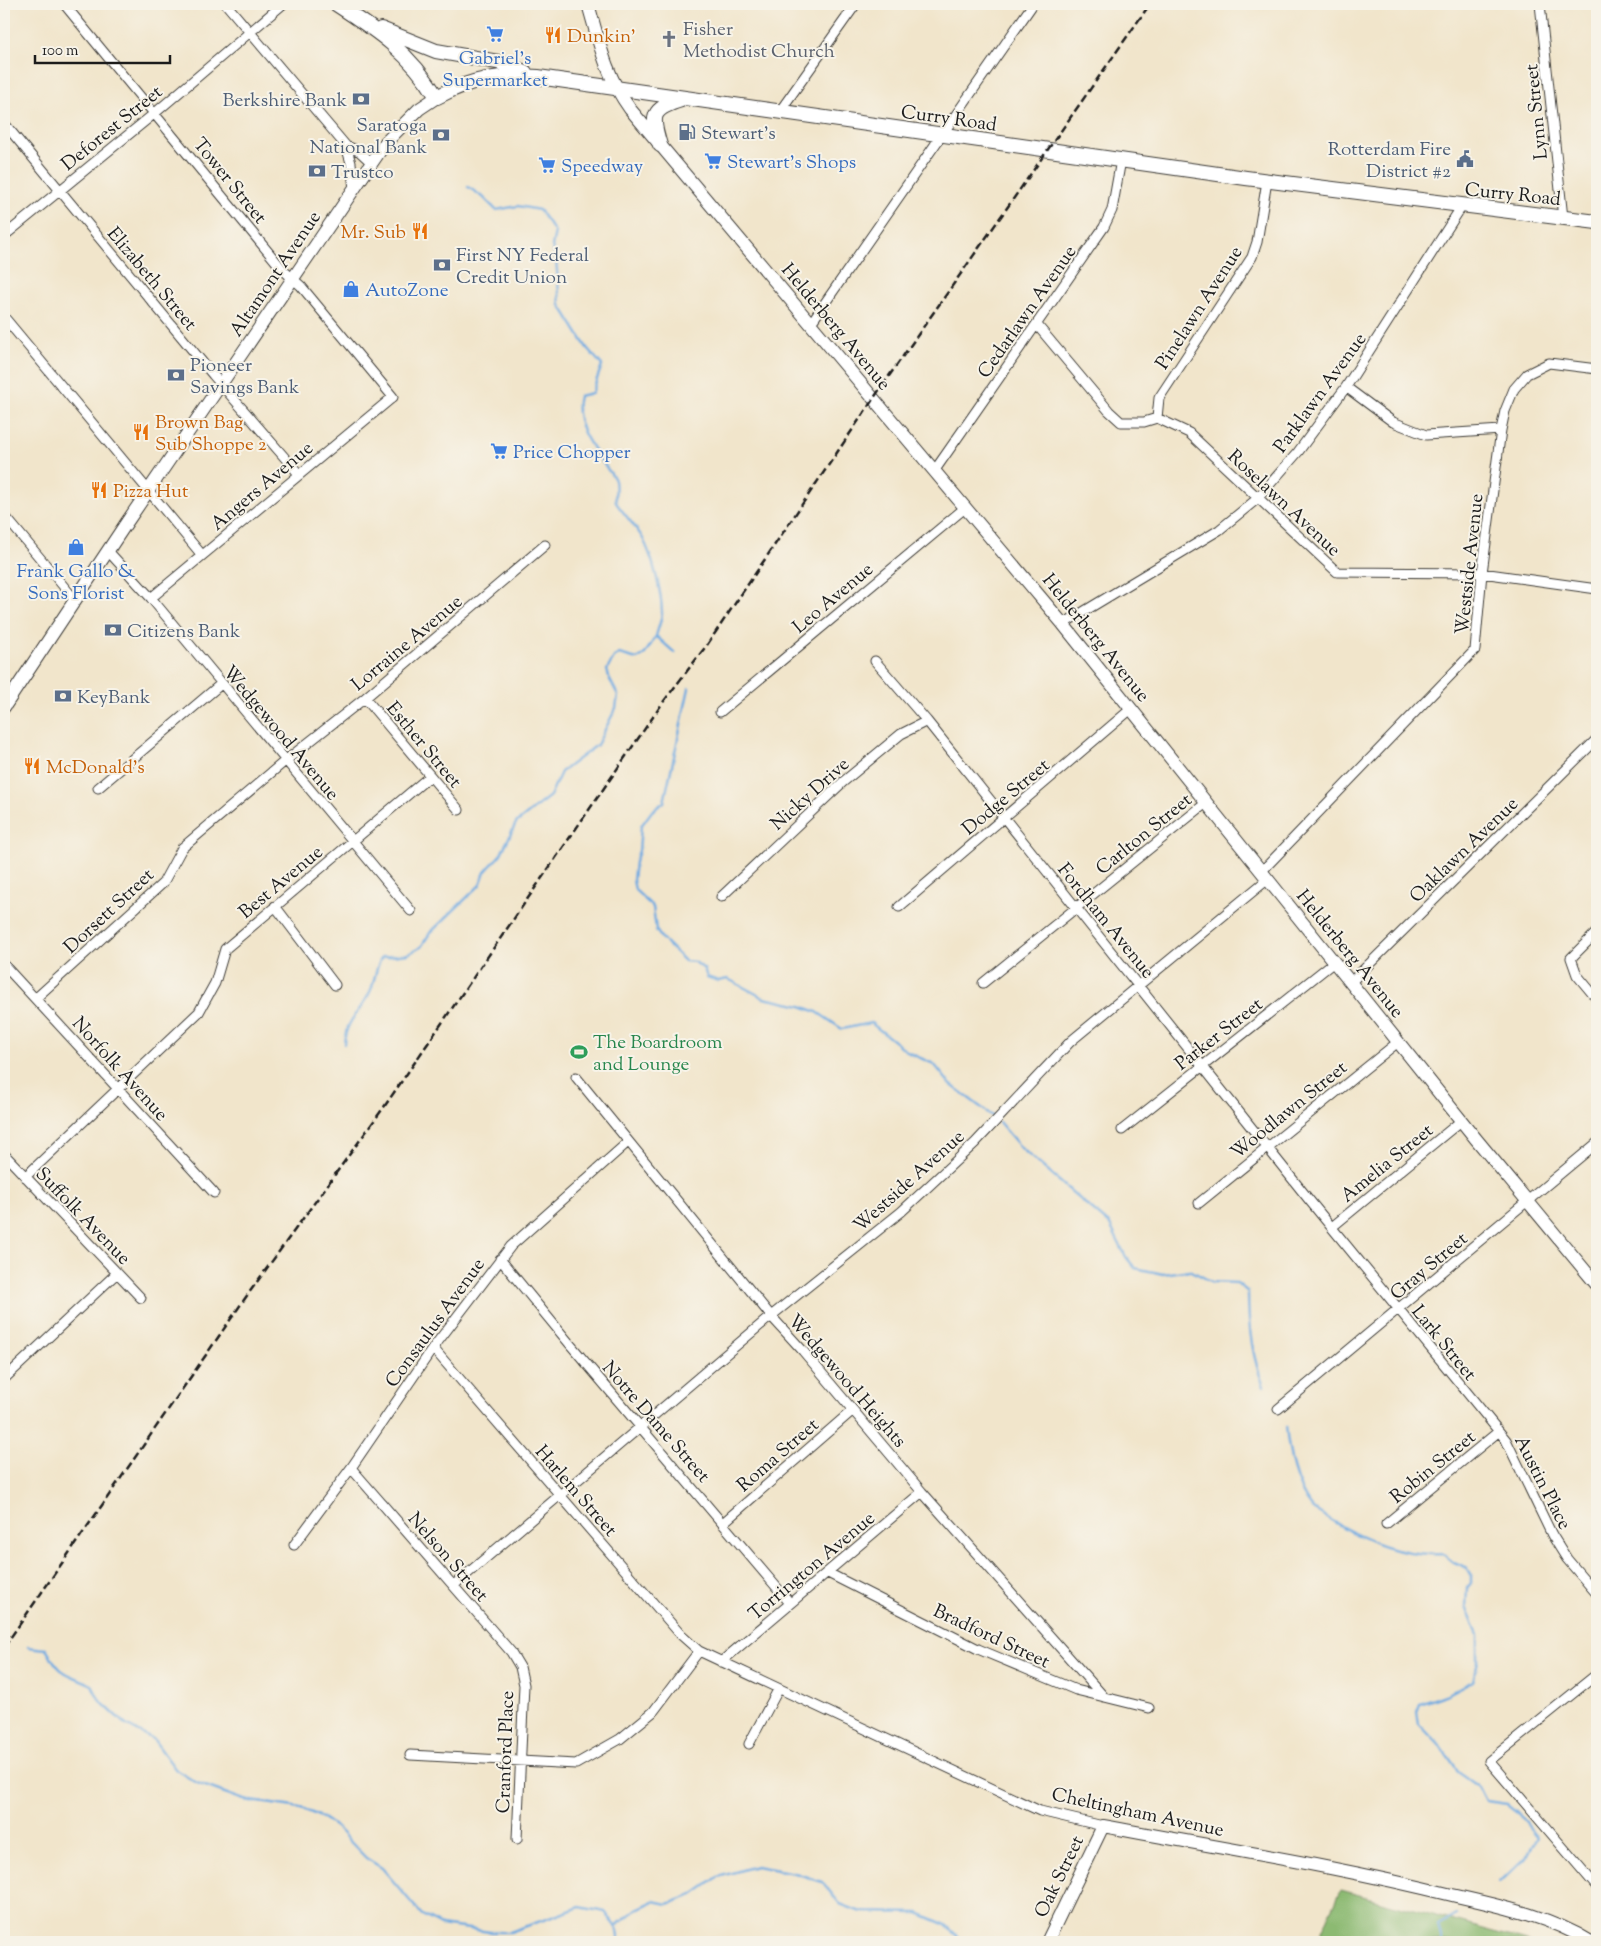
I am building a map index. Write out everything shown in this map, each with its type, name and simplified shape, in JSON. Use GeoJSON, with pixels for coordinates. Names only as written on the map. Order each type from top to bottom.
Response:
{"type":"FeatureCollection","features":[{"type":"Feature","properties":{"kind":"main road"},"geometry":{"type":"LineString","coordinates":[[336,4],[404,52],[423,74],[437,97]]}},
{"type":"Feature","properties":{"kind":"main road"},"geometry":{"type":"LineString","coordinates":[[361,21],[436,51],[498,62],[538,77]]}},
{"type":"Feature","properties":{"kind":"main road","name":"Curry Road"},"geometry":{"type":"LineString","coordinates":[[437,97],[457,86],[493,77],[514,75],[538,77],[1266,181],[1597,222]]}},
{"type":"Feature","properties":{"kind":"main road"},"geometry":{"type":"LineString","coordinates":[[660,145],[653,123],[655,115],[666,105],[685,99]]}},
{"type":"Feature","properties":{"kind":"street","name":"Tower Street"},"geometry":{"type":"LineString","coordinates":[[64,4],[283,270],[294,279],[393,397]]}},
{"type":"Feature","properties":{"kind":"street"},"geometry":{"type":"LineString","coordinates":[[226,4],[346,146],[351,163],[354,189]]}},
{"type":"Feature","properties":{"kind":"street","name":"Deforest Street"},"geometry":{"type":"LineString","coordinates":[[4,236],[155,113],[283,4]]}},
{"type":"Feature","properties":{"kind":"street","name":"Helderberg Avenue"},"geometry":{"type":"LineString","coordinates":[[588,4],[615,89],[1063,624],[1461,1121],[1597,1285]]}},
{"type":"Feature","properties":{"kind":"street"},"geometry":{"type":"LineString","coordinates":[[780,111],[856,4]]}},
{"type":"Feature","properties":{"kind":"street"},"geometry":{"type":"LineString","coordinates":[[811,323],[1033,4]]}},
{"type":"Feature","properties":{"kind":"street","name":"Lynn Street"},"geometry":{"type":"LineString","coordinates":[[1540,4],[1563,218]]}},
{"type":"Feature","properties":{"kind":"street","name":"Altamont Avenue"},"geometry":{"type":"LineString","coordinates":[[4,707],[148,490],[372,163],[395,131],[419,109],[437,97]]}},
{"type":"Feature","properties":{"kind":"street","name":"Elizabeth Street"},"geometry":{"type":"LineString","coordinates":[[4,123],[299,474]]}},
{"type":"Feature","properties":{"kind":"street"},"geometry":{"type":"LineString","coordinates":[[346,146],[359,151],[372,163]]}},
{"type":"Feature","properties":{"kind":"street","name":"Cedarlawn Avenue"},"geometry":{"type":"LineString","coordinates":[[935,470],[1104,227],[1112,210],[1121,160]]}},
{"type":"Feature","properties":{"kind":"street","name":"Pinelawn Avenue"},"geometry":{"type":"LineString","coordinates":[[1156,418],[1159,398],[1252,257],[1257,242],[1266,181]]}},
{"type":"Feature","properties":{"kind":"street","name":"Parklawn Avenue"},"geometry":{"type":"LineString","coordinates":[[1063,624],[1219,530],[1257,499],[1298,452],[1346,387],[1462,206]]}},
{"type":"Feature","properties":{"kind":"street"},"geometry":{"type":"LineString","coordinates":[[4,317],[202,555]]}},
{"type":"Feature","properties":{"kind":"street"},"geometry":{"type":"LineString","coordinates":[[1037,325],[1109,411],[1122,422],[1144,422],[1156,418]]}},
{"type":"Feature","properties":{"kind":"street","name":"Westside Avenue"},"geometry":{"type":"LineString","coordinates":[[454,1585],[771,1316],[900,1212],[993,1124],[1072,1041],[1265,876],[1475,650],[1482,573],[1501,430],[1505,411],[1514,389],[1526,374],[1549,363],[1597,369]]}},
{"type":"Feature","properties":{"kind":"street"},"geometry":{"type":"LineString","coordinates":[[1346,387],[1393,422],[1426,435],[1501,430]]}},
{"type":"Feature","properties":{"kind":"street","name":"Angers Avenue"},"geometry":{"type":"LineString","coordinates":[[151,598],[393,397]]}},
{"type":"Feature","properties":{"kind":"street","name":"Roselawn Avenue"},"geometry":{"type":"LineString","coordinates":[[1156,418],[1188,433],[1337,572],[1482,573],[1597,588]]}},
{"type":"Feature","properties":{"kind":"street","name":"Leo Avenue"},"geometry":{"type":"LineString","coordinates":[[720,712],[966,507]]}},
{"type":"Feature","properties":{"kind":"street"},"geometry":{"type":"LineString","coordinates":[[4,515],[75,600]]}},
{"type":"Feature","properties":{"kind":"street","name":"Lorraine Avenue"},"geometry":{"type":"LineString","coordinates":[[285,761],[365,698],[545,545]]}},
{"type":"Feature","properties":{"kind":"street","name":"Wedgewood Avenue"},"geometry":{"type":"LineString","coordinates":[[108,551],[151,598],[411,911]]}},
{"type":"Feature","properties":{"kind":"street","name":"Fordham Avenue"},"geometry":{"type":"LineString","coordinates":[[875,661],[927,721],[1310,1201]]}},
{"type":"Feature","properties":{"kind":"street"},"geometry":{"type":"LineString","coordinates":[[98,788],[221,684]]}},
{"type":"Feature","properties":{"kind":"street","name":"Esther Street"},"geometry":{"type":"LineString","coordinates":[[365,698],[459,810]]}},
{"type":"Feature","properties":{"kind":"street","name":"Dodge Street"},"geometry":{"type":"LineString","coordinates":[[899,907],[1131,709]]}},
{"type":"Feature","properties":{"kind":"street","name":"Nicky Drive"},"geometry":{"type":"LineString","coordinates":[[721,897],[843,782],[901,734],[927,721]]}},
{"type":"Feature","properties":{"kind":"street","name":"Oaklawn Avenue"},"geometry":{"type":"LineString","coordinates":[[1351,982],[1597,739]]}},
{"type":"Feature","properties":{"kind":"street","name":"Dorsett Street"},"geometry":{"type":"LineString","coordinates":[[36,998],[163,883],[182,848],[285,761]]}},
{"type":"Feature","properties":{"kind":"street","name":"Best Avenue"},"geometry":{"type":"LineString","coordinates":[[25,1177],[119,1090],[199,1012],[215,983],[225,949],[430,776]]}},
{"type":"Feature","properties":{"kind":"street","name":"Carlton Street"},"geometry":{"type":"LineString","coordinates":[[983,982],[1206,803]]}},
{"type":"Feature","properties":{"kind":"street"},"geometry":{"type":"LineString","coordinates":[[275,906],[335,985]]}},
{"type":"Feature","properties":{"kind":"street"},"geometry":{"type":"LineString","coordinates":[[1597,932],[1571,958],[1577,976],[1597,1000]]}},
{"type":"Feature","properties":{"kind":"street","name":"Parker Street"},"geometry":{"type":"LineString","coordinates":[[1122,1130],[1334,962]]}},
{"type":"Feature","properties":{"kind":"street","name":"Norfolk Avenue"},"geometry":{"type":"LineString","coordinates":[[4,965],[214,1193]]}},
{"type":"Feature","properties":{"kind":"street","name":"Woodlawn Street"},"geometry":{"type":"LineString","coordinates":[[1199,1202],[1398,1042]]}},
{"type":"Feature","properties":{"kind":"street","name":"Wedgewood Heights"},"geometry":{"type":"LineString","coordinates":[[576,1077],[771,1316],[922,1492],[1104,1697]]}},
{"type":"Feature","properties":{"kind":"street","name":"Amelia Street"},"geometry":{"type":"LineString","coordinates":[[1332,1228],[1461,1121]]}},
{"type":"Feature","properties":{"kind":"street","name":"Consaulus Avenue"},"geometry":{"type":"LineString","coordinates":[[294,1545],[351,1468],[433,1348],[500,1259],[523,1234],[628,1142]]}},
{"type":"Feature","properties":{"kind":"street","name":"Gray Street"},"geometry":{"type":"LineString","coordinates":[[1278,1409],[1528,1203],[1597,1143]]}},
{"type":"Feature","properties":{"kind":"street","name":"Suffolk Avenue"},"geometry":{"type":"LineString","coordinates":[[4,1154],[141,1298]]}},
{"type":"Feature","properties":{"kind":"street","name":"Lark Street"},"geometry":{"type":"LineString","coordinates":[[1310,1201],[1498,1432]]}},
{"type":"Feature","properties":{"kind":"street","name":"Notre Dame Street"},"geometry":{"type":"LineString","coordinates":[[500,1259],[790,1603]]}},
{"type":"Feature","properties":{"kind":"street"},"geometry":{"type":"LineString","coordinates":[[4,1379],[117,1273]]}},
{"type":"Feature","properties":{"kind":"street","name":"Harlem Street"},"geometry":{"type":"LineString","coordinates":[[433,1348],[681,1635],[699,1651]]}},
{"type":"Feature","properties":{"kind":"street","name":"Roma Street"},"geometry":{"type":"LineString","coordinates":[[723,1523],[853,1410]]}},
{"type":"Feature","properties":{"kind":"street","name":"Robin Street"},"geometry":{"type":"LineString","coordinates":[[1386,1524],[1498,1432]]}},
{"type":"Feature","properties":{"kind":"street","name":"Austin Place"},"geometry":{"type":"LineString","coordinates":[[1498,1432],[1513,1454],[1552,1535],[1567,1559],[1597,1594]]}},
{"type":"Feature","properties":{"kind":"street","name":"Nelson Street"},"geometry":{"type":"LineString","coordinates":[[351,1468],[511,1652],[520,1667]]}},
{"type":"Feature","properties":{"kind":"street","name":"Torrington Avenue"},"geometry":{"type":"LineString","coordinates":[[721,1662],[922,1492]]}},
{"type":"Feature","properties":{"kind":"street","name":"Bradford Street"},"geometry":{"type":"LineString","coordinates":[[828,1573],[978,1648],[1076,1690],[1149,1708]]}},
{"type":"Feature","properties":{"kind":"street"},"geometry":{"type":"LineString","coordinates":[[410,1755],[576,1764],[620,1740],[654,1712],[699,1651]]}},
{"type":"Feature","properties":{"kind":"street","name":"Cheltingham Avenue"},"geometry":{"type":"LineString","coordinates":[[699,1651],[778,1690],[1040,1811],[1103,1826],[1402,1882],[1504,1907],[1570,1929],[1591,1942]]}},
{"type":"Feature","properties":{"kind":"street","name":"Cranford Place"},"geometry":{"type":"LineString","coordinates":[[517,1839],[519,1760],[524,1685],[520,1667]]}},
{"type":"Feature","properties":{"kind":"street"},"geometry":{"type":"LineString","coordinates":[[1597,1674],[1489,1760],[1597,1887]]}},
{"type":"Feature","properties":{"kind":"street"},"geometry":{"type":"LineString","coordinates":[[749,1744],[778,1690]]}},
{"type":"Feature","properties":{"kind":"street","name":"Oak Street"},"geometry":{"type":"LineString","coordinates":[[1047,1942],[1103,1826]]}},
{"type":"Feature","properties":{"kind":"green space"},"geometry":{"type":"Polygon","coordinates":[[[1341,1890],[1531,1942],[1317,1942],[1341,1890]]]}},
{"type":"Feature","properties":{"kind":"waterway"},"geometry":{"type":"LineString","coordinates":[[468,187],[483,197],[496,210],[518,206],[539,210],[555,232],[552,246],[556,259],[560,305],[587,348],[602,365],[592,393],[579,396],[578,407],[582,429],[614,478],[617,504],[646,545],[656,575],[662,605],[662,617],[656,636],[675,653]]}},
{"type":"Feature","properties":{"kind":"waterway"},"geometry":{"type":"LineString","coordinates":[[344,1044],[347,1030],[373,985],[382,957],[408,954],[421,947],[430,933],[480,885],[485,872],[501,854],[516,823],[550,796],[561,772],[597,745],[616,708],[618,695],[607,670],[614,657],[619,654],[637,659],[645,654],[656,636]]}},
{"type":"Feature","properties":{"kind":"waterway"},"geometry":{"type":"LineString","coordinates":[[689,688],[664,802],[652,811],[641,826],[639,851],[635,862],[633,880],[635,890],[653,907],[656,930],[662,939],[685,961],[695,962],[704,969],[707,977],[718,981],[728,979],[764,998],[801,1006],[817,1012],[842,1029],[871,1023],[909,1053],[934,1064],[950,1084],[995,1118]]}},
{"type":"Feature","properties":{"kind":"waterway"},"geometry":{"type":"LineString","coordinates":[[999,1122],[1022,1149],[1110,1225],[1126,1257],[1135,1268],[1163,1274],[1190,1270],[1212,1282],[1237,1283],[1248,1292],[1251,1340],[1264,1386]]}},
{"type":"Feature","properties":{"kind":"waterway"},"geometry":{"type":"LineString","coordinates":[[1286,1427],[1291,1458],[1297,1479],[1306,1498],[1316,1511],[1344,1528],[1384,1546],[1413,1552],[1443,1554],[1454,1563],[1468,1569],[1471,1574],[1471,1583],[1467,1588],[1466,1607],[1478,1635],[1478,1661],[1473,1681],[1448,1694],[1420,1704],[1417,1712],[1419,1724],[1441,1747],[1458,1772],[1479,1787],[1486,1801],[1507,1804],[1517,1812],[1537,1837],[1527,1856],[1500,1882]]}},
{"type":"Feature","properties":{"kind":"waterway"},"geometry":{"type":"LineString","coordinates":[[28,1647],[46,1649],[56,1665],[65,1673],[92,1685],[100,1701],[126,1725],[154,1740],[176,1770],[197,1783],[244,1800],[301,1808],[323,1818],[337,1828],[366,1858],[382,1868],[422,1915],[441,1925],[490,1932],[510,1932],[580,1907],[605,1912],[616,1926],[637,1909],[654,1901],[668,1904],[693,1895],[718,1877],[756,1866],[795,1873],[822,1882],[840,1904],[861,1912],[918,1913],[946,1925],[959,1938],[982,1941]]}},
{"type":"Feature","properties":{"kind":"waterway"},"geometry":{"type":"LineString","coordinates":[[1442,1942],[1438,1925],[1456,1915]]}},
{"type":"Feature","properties":{"kind":"waterway"},"geometry":{"type":"LineString","coordinates":[[616,1926],[619,1942]]}},
{"type":"Feature","properties":{"kind":"railway"},"geometry":{"type":"LineString","coordinates":[[4,1647],[246,1297],[384,1107],[664,701],[707,645],[882,386],[1150,4]]}},
{"type":"Feature","properties":{"kind":"place","name":"Gabriel's Supermarket"},"geometry":{"type":"Point","coordinates":[495,34]}},
{"type":"Feature","properties":{"kind":"place","name":"Dunkin'"},"geometry":{"type":"Point","coordinates":[553,35]}},
{"type":"Feature","properties":{"kind":"place","name":"Fisher Methodist Church"},"geometry":{"type":"Point","coordinates":[669,39]}},
{"type":"Feature","properties":{"kind":"place","name":"Berkshire Bank"},"geometry":{"type":"Point","coordinates":[361,99]}},
{"type":"Feature","properties":{"kind":"place","name":"Stewart's"},"geometry":{"type":"Point","coordinates":[687,132]}},
{"type":"Feature","properties":{"kind":"place","name":"Saratoga National Bank"},"geometry":{"type":"Point","coordinates":[441,135]}},
{"type":"Feature","properties":{"kind":"place","name":"Rotterdam Fire District #2"},"geometry":{"type":"Point","coordinates":[1465,159]}},
{"type":"Feature","properties":{"kind":"place","name":"Stewart's Shops"},"geometry":{"type":"Point","coordinates":[713,161]}},
{"type":"Feature","properties":{"kind":"place","name":"Speedway"},"geometry":{"type":"Point","coordinates":[547,165]}},
{"type":"Feature","properties":{"kind":"place","name":"Trustco"},"geometry":{"type":"Point","coordinates":[317,171]}},
{"type":"Feature","properties":{"kind":"place","name":"Mr. Sub"},"geometry":{"type":"Point","coordinates":[420,231]}},
{"type":"Feature","properties":{"kind":"place","name":"First NY Federal Credit Union"},"geometry":{"type":"Point","coordinates":[442,265]}},
{"type":"Feature","properties":{"kind":"place","name":"AutoZone"},"geometry":{"type":"Point","coordinates":[351,289]}},
{"type":"Feature","properties":{"kind":"place","name":"Pioneer Savings Bank"},"geometry":{"type":"Point","coordinates":[176,375]}},
{"type":"Feature","properties":{"kind":"place","name":"Brown Bag Sub Shoppe 2"},"geometry":{"type":"Point","coordinates":[141,432]}},
{"type":"Feature","properties":{"kind":"place","name":"Price Chopper"},"geometry":{"type":"Point","coordinates":[499,451]}},
{"type":"Feature","properties":{"kind":"place","name":"Pizza Hut"},"geometry":{"type":"Point","coordinates":[99,490]}},
{"type":"Feature","properties":{"kind":"place","name":"Frank Gallo & Sons Florist"},"geometry":{"type":"Point","coordinates":[76,547]}},
{"type":"Feature","properties":{"kind":"place","name":"Citizens Bank"},"geometry":{"type":"Point","coordinates":[113,630]}},
{"type":"Feature","properties":{"kind":"place","name":"KeyBank"},"geometry":{"type":"Point","coordinates":[63,696]}},
{"type":"Feature","properties":{"kind":"place","name":"McDonald's"},"geometry":{"type":"Point","coordinates":[32,766]}},
{"type":"Feature","properties":{"kind":"place","name":"The Boardroom and Lounge"},"geometry":{"type":"Point","coordinates":[579,1052]}}]}
